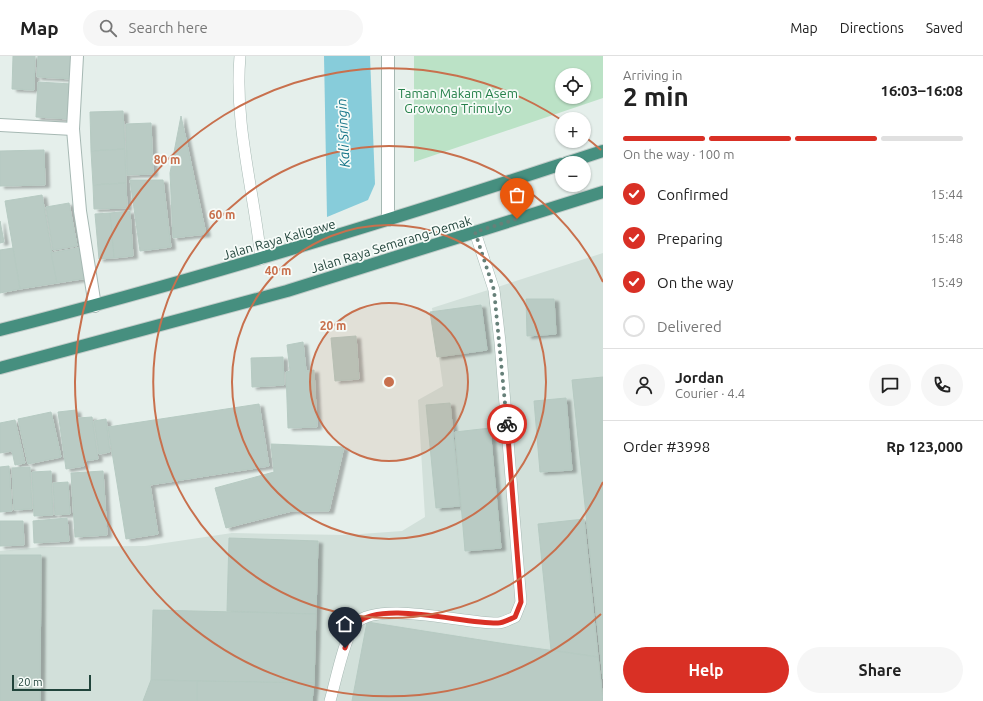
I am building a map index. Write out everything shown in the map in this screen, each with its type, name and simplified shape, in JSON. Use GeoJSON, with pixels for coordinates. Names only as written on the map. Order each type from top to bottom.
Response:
{"type":"FeatureCollection","features":[{"type":"Feature","properties":{"kind":"highway"},"geometry":{"type":"LineString","coordinates":[[588,156],[603,151]]}},
{"type":"Feature","properties":{"kind":"highway","name":"Jalan Raya Kaligawe"},"geometry":{"type":"LineString","coordinates":[[0,330],[95,306],[261,259],[555,166]]}},
{"type":"Feature","properties":{"kind":"highway","name":"Jalan Raya Semarang-Demak"},"geometry":{"type":"LineString","coordinates":[[0,368],[287,291],[603,192]]}},
{"type":"Feature","properties":{"kind":"street"},"geometry":{"type":"LineString","coordinates":[[77,56],[73,129],[80,211],[95,306]]}},
{"type":"Feature","properties":{"kind":"street"},"geometry":{"type":"LineString","coordinates":[[388,56],[388,220]]}},
{"type":"Feature","properties":{"kind":"street"},"geometry":{"type":"LineString","coordinates":[[0,125],[73,129]]}},
{"type":"Feature","properties":{"kind":"lane"},"geometry":{"type":"LineString","coordinates":[[240,56],[238,83],[242,135],[256,214],[261,259]]}},
{"type":"Feature","properties":{"kind":"lane"},"geometry":{"type":"LineString","coordinates":[[330,701],[349,634],[356,623],[371,615],[402,614],[499,624],[515,617],[521,602],[500,342],[494,290],[475,232]]}},
{"type":"Feature","properties":{"kind":"shaded area"},"geometry":{"type":"Polygon","coordinates":[[[603,253],[603,701],[0,701],[0,551],[41,547],[145,546],[232,533],[347,535],[402,531],[425,517],[418,400],[443,386],[432,308],[603,253]]]}},
{"type":"Feature","properties":{"kind":"green space","name":"Taman Makam Asem Growong Trimulyo"},"geometry":{"type":"Polygon","coordinates":[[[414,56],[603,56],[603,98],[591,102],[591,68],[555,68],[555,104],[585,104],[562,112],[555,112],[555,114],[414,162],[414,56]]]}},
{"type":"Feature","properties":{"kind":"water","name":"Kali Sringin"},"geometry":{"type":"Polygon","coordinates":[[[324,56],[370,56],[375,184],[368,200],[327,217],[324,56]]]}},
{"type":"Feature","properties":{"kind":"building"},"geometry":{"type":"Polygon","coordinates":[[[13,56],[35,56],[34,90],[12,89],[13,56]]]}},
{"type":"Feature","properties":{"kind":"building"},"geometry":{"type":"Polygon","coordinates":[[[38,56],[74,56],[73,79],[37,77],[38,56]]]}},
{"type":"Feature","properties":{"kind":"building"},"geometry":{"type":"Polygon","coordinates":[[[38,82],[72,84],[70,119],[36,117],[38,82]]]}},
{"type":"Feature","properties":{"kind":"building"},"geometry":{"type":"Polygon","coordinates":[[[123,111],[125,149],[91,151],[90,112],[123,111]]]}},
{"type":"Feature","properties":{"kind":"building"},"geometry":{"type":"Polygon","coordinates":[[[181,116],[206,234],[173,238],[170,173],[181,116]]]}},
{"type":"Feature","properties":{"kind":"building"},"geometry":{"type":"Polygon","coordinates":[[[151,123],[153,174],[127,175],[126,124],[151,123]]]}},
{"type":"Feature","properties":{"kind":"building"},"geometry":{"type":"Polygon","coordinates":[[[125,149],[126,183],[93,185],[91,151],[125,149]]]}},
{"type":"Feature","properties":{"kind":"building"},"geometry":{"type":"Polygon","coordinates":[[[44,150],[45,185],[0,186],[0,151],[44,150]]]}},
{"type":"Feature","properties":{"kind":"building"},"geometry":{"type":"Polygon","coordinates":[[[130,180],[163,180],[171,247],[140,251],[130,180]]]}},
{"type":"Feature","properties":{"kind":"building"},"geometry":{"type":"Polygon","coordinates":[[[126,183],[127,208],[94,209],[93,185],[126,183]]]}},
{"type":"Feature","properties":{"kind":"building"},"geometry":{"type":"Polygon","coordinates":[[[42,195],[57,283],[20,289],[5,201],[42,195]]]}},
{"type":"Feature","properties":{"kind":"building"},"geometry":{"type":"Polygon","coordinates":[[[69,203],[77,246],[53,250],[46,207],[69,203]]]}},
{"type":"Feature","properties":{"kind":"building"},"geometry":{"type":"Polygon","coordinates":[[[130,211],[133,256],[114,258],[110,213],[130,211]]]}},
{"type":"Feature","properties":{"kind":"building"},"geometry":{"type":"Polygon","coordinates":[[[110,213],[114,258],[99,259],[95,214],[110,213]]]}},
{"type":"Feature","properties":{"kind":"building"},"geometry":{"type":"Polygon","coordinates":[[[0,221],[4,242],[0,243],[0,221]]]}},
{"type":"Feature","properties":{"kind":"building"},"geometry":{"type":"Polygon","coordinates":[[[83,247],[88,278],[57,283],[51,253],[83,247]]]}},
{"type":"Feature","properties":{"kind":"building"},"geometry":{"type":"Polygon","coordinates":[[[13,248],[20,289],[0,293],[0,250],[13,248]]]}},
{"type":"Feature","properties":{"kind":"building"},"geometry":{"type":"Polygon","coordinates":[[[526,299],[554,299],[556,334],[527,336],[526,299]]]}},
{"type":"Feature","properties":{"kind":"building"},"geometry":{"type":"Polygon","coordinates":[[[481,305],[487,350],[437,357],[430,312],[481,305]]]}},
{"type":"Feature","properties":{"kind":"building"},"geometry":{"type":"Polygon","coordinates":[[[356,336],[359,379],[335,381],[331,338],[356,336]]]}},
{"type":"Feature","properties":{"kind":"building"},"geometry":{"type":"Polygon","coordinates":[[[303,342],[306,371],[314,370],[317,427],[288,428],[286,372],[290,371],[287,345],[303,342]]]}},
{"type":"Feature","properties":{"kind":"building"},"geometry":{"type":"Polygon","coordinates":[[[283,357],[284,385],[252,387],[251,358],[283,357]]]}},
{"type":"Feature","properties":{"kind":"building"},"geometry":{"type":"Polygon","coordinates":[[[603,377],[603,679],[572,380],[603,377]]]}},
{"type":"Feature","properties":{"kind":"building"},"geometry":{"type":"Polygon","coordinates":[[[566,398],[572,470],[540,472],[534,401],[566,398]]]}},
{"type":"Feature","properties":{"kind":"building"},"geometry":{"type":"Polygon","coordinates":[[[450,403],[460,506],[436,508],[426,405],[450,403]]]}},
{"type":"Feature","properties":{"kind":"building"},"geometry":{"type":"Polygon","coordinates":[[[259,404],[269,466],[150,485],[158,534],[126,539],[108,427],[259,404]]]}},
{"type":"Feature","properties":{"kind":"building"},"geometry":{"type":"Polygon","coordinates":[[[76,410],[84,466],[66,469],[58,412],[76,410]]]}},
{"type":"Feature","properties":{"kind":"building"},"geometry":{"type":"Polygon","coordinates":[[[51,412],[61,457],[28,464],[18,419],[51,412]]]}},
{"type":"Feature","properties":{"kind":"building"},"geometry":{"type":"Polygon","coordinates":[[[92,417],[98,459],[84,461],[78,418],[92,417]]]}},
{"type":"Feature","properties":{"kind":"building"},"geometry":{"type":"Polygon","coordinates":[[[106,419],[110,452],[99,454],[94,421],[106,419]]]}},
{"type":"Feature","properties":{"kind":"building"},"geometry":{"type":"Polygon","coordinates":[[[15,420],[25,463],[15,465],[12,451],[0,453],[0,423],[15,420]]]}},
{"type":"Feature","properties":{"kind":"building"},"geometry":{"type":"Polygon","coordinates":[[[490,428],[501,548],[465,551],[455,432],[490,428]]]}},
{"type":"Feature","properties":{"kind":"building"},"geometry":{"type":"Polygon","coordinates":[[[271,444],[344,447],[329,511],[292,511],[226,528],[215,488],[274,472],[271,444]]]}},
{"type":"Feature","properties":{"kind":"building"},"geometry":{"type":"Polygon","coordinates":[[[9,466],[12,511],[0,512],[0,467],[9,466]]]}},
{"type":"Feature","properties":{"kind":"building"},"geometry":{"type":"Polygon","coordinates":[[[30,467],[32,509],[14,510],[12,468],[30,467]]]}},
{"type":"Feature","properties":{"kind":"building"},"geometry":{"type":"Polygon","coordinates":[[[51,471],[53,515],[34,516],[32,472],[51,471]]]}},
{"type":"Feature","properties":{"kind":"building"},"geometry":{"type":"Polygon","coordinates":[[[103,471],[107,535],[75,537],[71,473],[103,471]]]}},
{"type":"Feature","properties":{"kind":"building"},"geometry":{"type":"Polygon","coordinates":[[[68,482],[70,514],[55,515],[53,483],[68,482]]]}},
{"type":"Feature","properties":{"kind":"building"},"geometry":{"type":"Polygon","coordinates":[[[67,518],[69,541],[34,543],[33,521],[67,518]]]}},
{"type":"Feature","properties":{"kind":"building"},"geometry":{"type":"Polygon","coordinates":[[[584,519],[598,657],[551,650],[538,524],[584,519]]]}},
{"type":"Feature","properties":{"kind":"building"},"geometry":{"type":"Polygon","coordinates":[[[0,521],[23,521],[24,545],[0,546],[0,521]]]}},
{"type":"Feature","properties":{"kind":"building"},"geometry":{"type":"Polygon","coordinates":[[[229,538],[318,541],[316,614],[227,611],[229,538]]]}},
{"type":"Feature","properties":{"kind":"building"},"geometry":{"type":"Polygon","coordinates":[[[0,555],[41,555],[40,701],[0,701],[0,555]]]}},
{"type":"Feature","properties":{"kind":"building"},"geometry":{"type":"Polygon","coordinates":[[[153,610],[316,614],[314,683],[151,680],[153,610]]]}},
{"type":"Feature","properties":{"kind":"building"},"geometry":{"type":"Polygon","coordinates":[[[367,622],[598,657],[603,701],[352,701],[367,622]]]}},
{"type":"Feature","properties":{"kind":"building"},"geometry":{"type":"Polygon","coordinates":[[[151,680],[197,681],[197,701],[143,701],[151,680]]]}},
{"type":"Feature","properties":{"kind":"building"},"geometry":{"type":"Polygon","coordinates":[[[197,681],[314,683],[312,701],[197,701],[197,681]]]}},
{"type":"Feature","properties":{"kind":"way so far"},"geometry":{"type":"LineString","coordinates":[[507,424],[494,290],[475,232],[517,219]]}},
{"type":"Feature","properties":{"kind":"route"},"geometry":{"type":"LineString","coordinates":[[345,648],[349,634],[356,623],[371,615],[402,614],[499,624],[515,617],[521,602],[507,424]]}}]}
